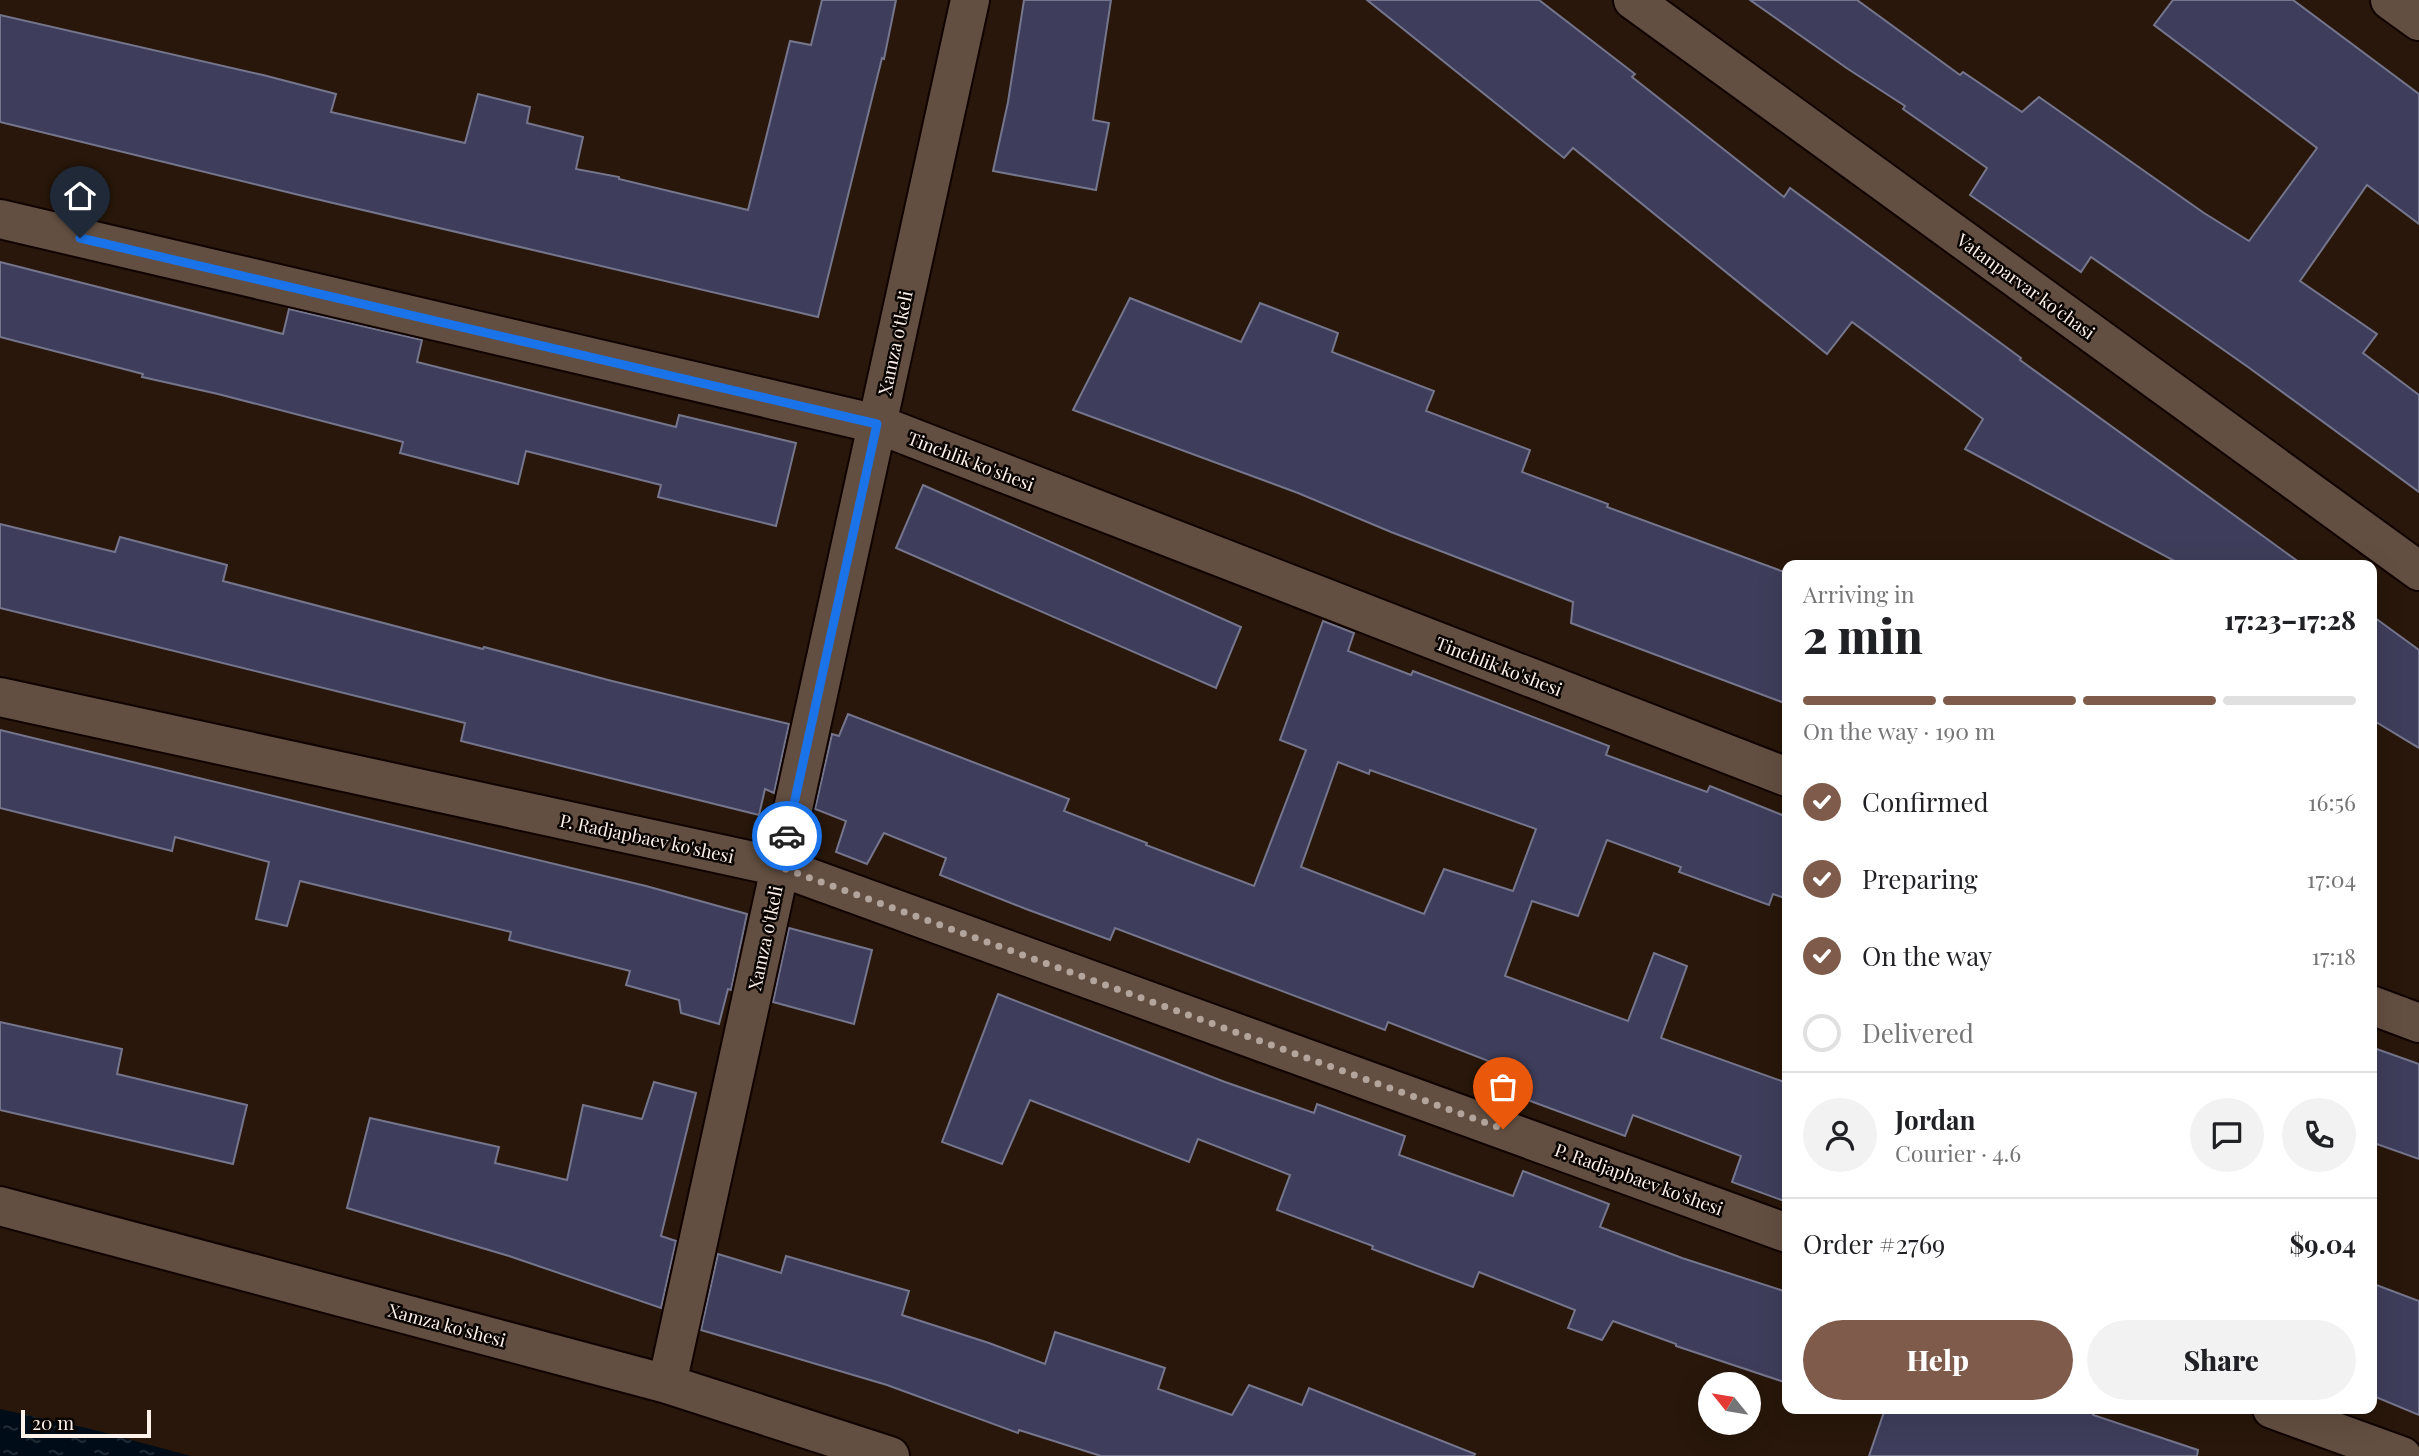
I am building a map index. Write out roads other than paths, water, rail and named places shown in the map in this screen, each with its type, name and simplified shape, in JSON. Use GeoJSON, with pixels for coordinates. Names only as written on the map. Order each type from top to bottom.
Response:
{"type":"FeatureCollection","features":[{"type":"Feature","properties":{"kind":"street","name":"Xamza o'tkeli"},"geometry":{"type":"LineString","coordinates":[[667,1384],[970,0]]}},
{"type":"Feature","properties":{"kind":"street","name":"Vatanparvar ko'chasi"},"geometry":{"type":"LineString","coordinates":[[1633,0],[2419,571]]}},
{"type":"Feature","properties":{"kind":"street"},"geometry":{"type":"LineString","coordinates":[[2390,0],[2419,21]]}},
{"type":"Feature","properties":{"kind":"street","name":"Tinchlik ko'shesi"},"geometry":{"type":"LineString","coordinates":[[0,219],[877,424],[1782,776]]}},
{"type":"Feature","properties":{"kind":"street","name":"P. Radjapbaev ko'shesi"},"geometry":{"type":"LineString","coordinates":[[0,697],[780,867],[1782,1231]]}},
{"type":"Feature","properties":{"kind":"street"},"geometry":{"type":"LineString","coordinates":[[2377,1006],[2419,1023]]}},
{"type":"Feature","properties":{"kind":"street","name":"Xamza ko'shesi"},"geometry":{"type":"LineString","coordinates":[[0,1206],[667,1384],[890,1456]]}},
{"type":"Feature","properties":{"kind":"street"},"geometry":{"type":"LineString","coordinates":[[2286,1414],[2402,1456]]}},
{"type":"Feature","properties":{"kind":"water"},"geometry":{"type":"Polygon","coordinates":[[[0,1409],[91,1429],[191,1456],[0,1456],[0,1409]]]}}]}
